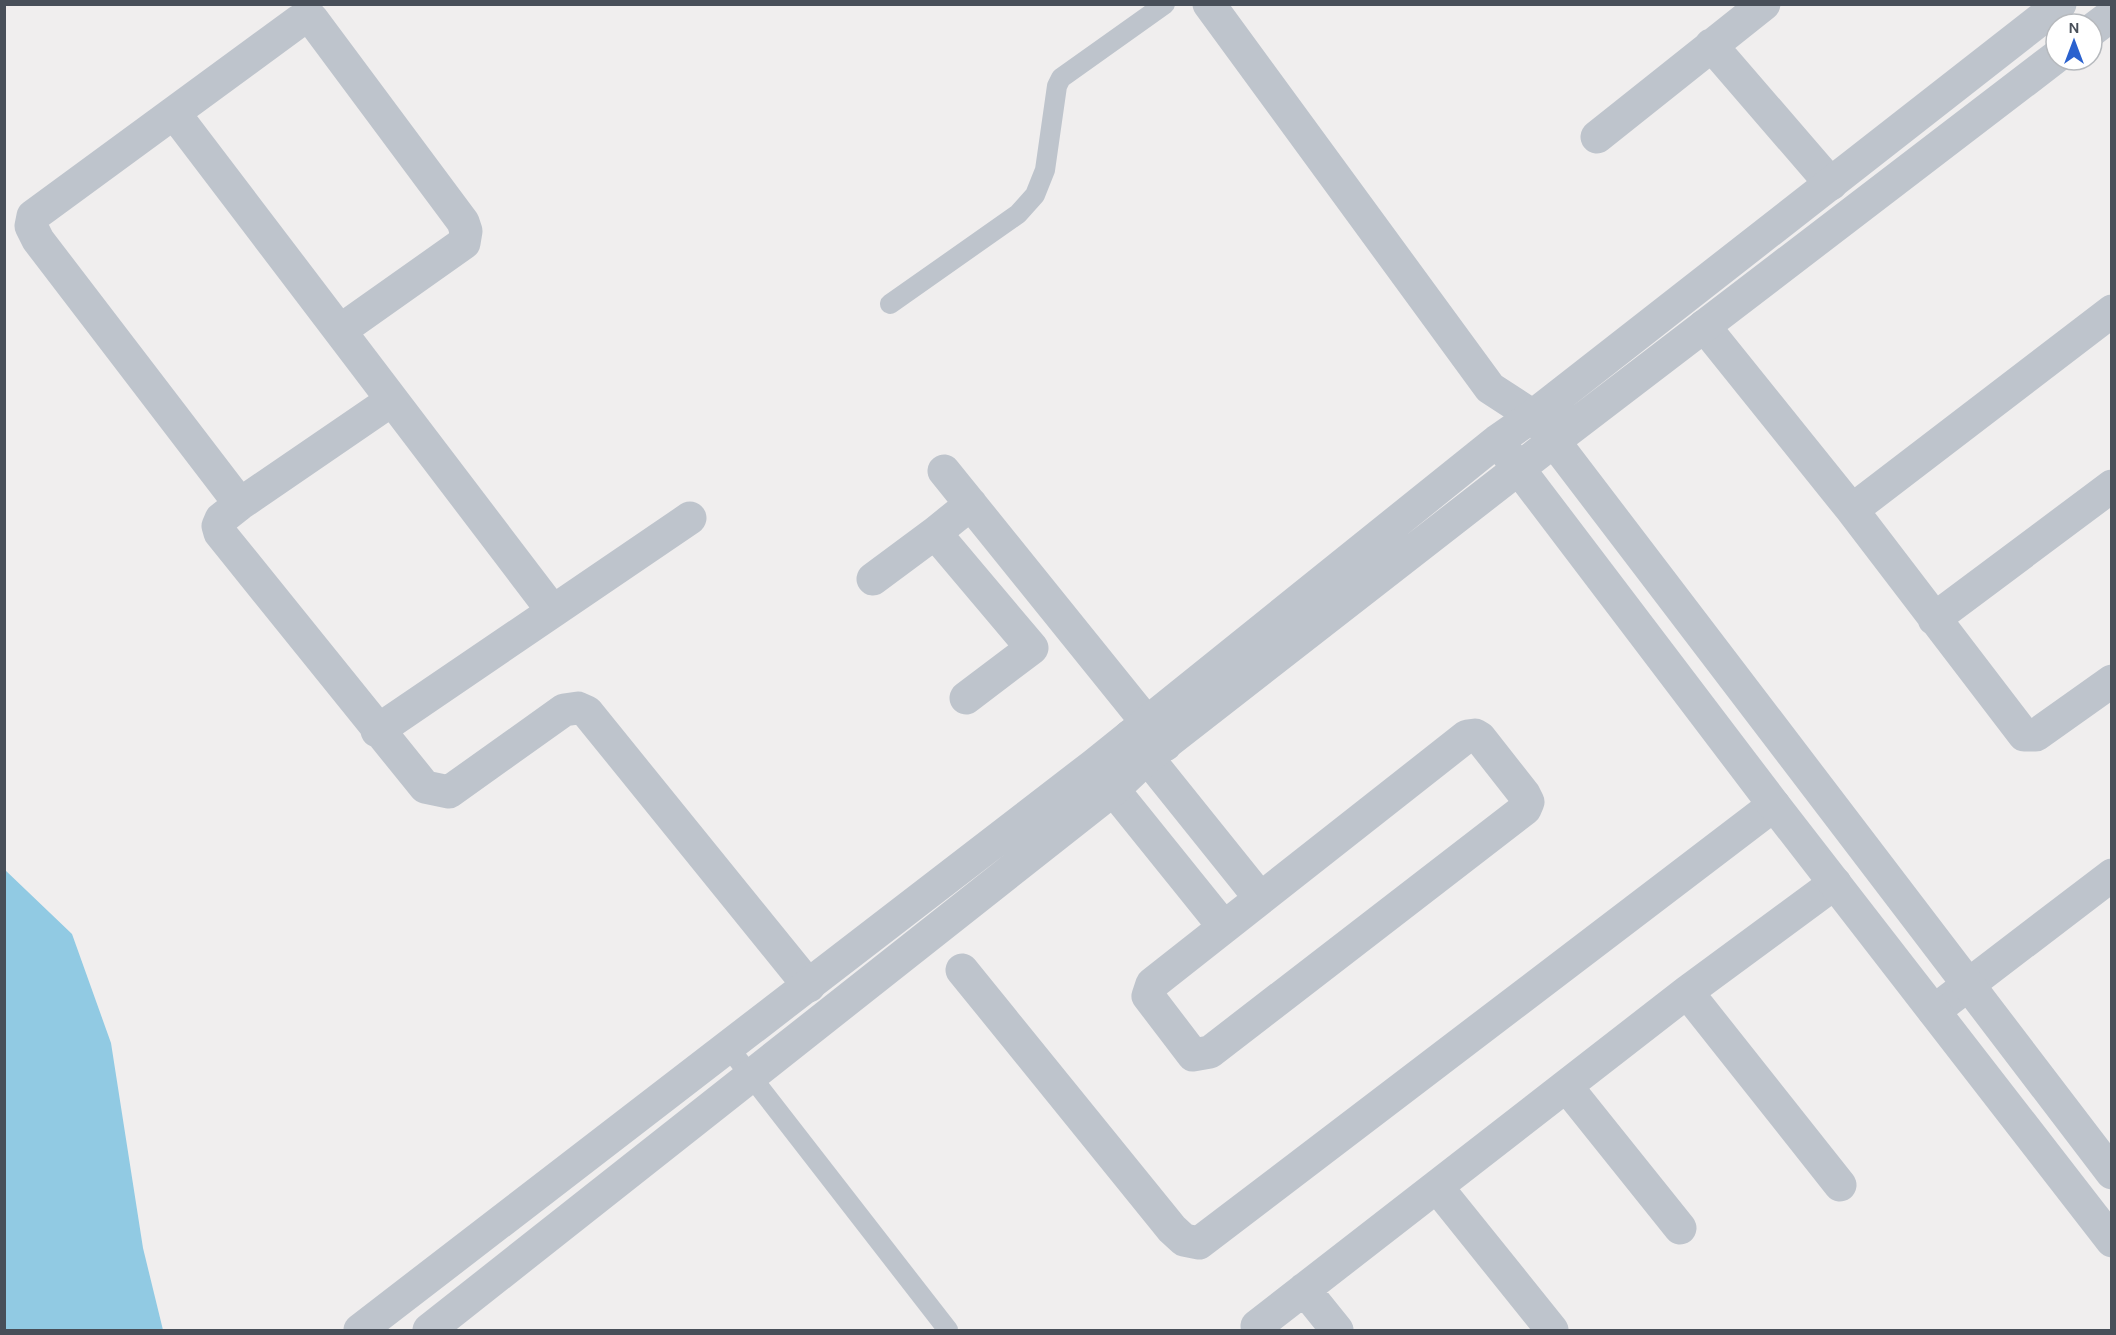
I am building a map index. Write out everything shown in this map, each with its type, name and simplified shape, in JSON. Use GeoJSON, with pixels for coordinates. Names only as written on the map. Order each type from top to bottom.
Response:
{"type":"FeatureCollection","features":[{"type":"Feature","properties":{"kind":"street"},"geometry":{"type":"LineString","coordinates":[[1209,4],[1490,388],[1533,416],[1554,441],[2112,1173]]}},
{"type":"Feature","properties":{"kind":"street"},"geometry":{"type":"LineString","coordinates":[[1597,137],[1764,4]]}},
{"type":"Feature","properties":{"kind":"street"},"geometry":{"type":"LineString","coordinates":[[439,1328],[750,1076],[1497,441],[1533,416],[2060,4]]}},
{"type":"Feature","properties":{"kind":"street"},"geometry":{"type":"LineString","coordinates":[[240,504],[38,240],[31,226],[33,216],[299,21],[312,19],[463,222],[466,231],[464,243],[341,330]]}},
{"type":"Feature","properties":{"kind":"street"},"geometry":{"type":"LineString","coordinates":[[1711,45],[1831,184]]}},
{"type":"Feature","properties":{"kind":"street"},"geometry":{"type":"LineString","coordinates":[[1147,740],[1518,469],[2044,66]]}},
{"type":"Feature","properties":{"kind":"street"},"geometry":{"type":"LineString","coordinates":[[174,113],[552,610]]}},
{"type":"Feature","properties":{"kind":"street"},"geometry":{"type":"LineString","coordinates":[[1852,510],[2112,310]]}},
{"type":"Feature","properties":{"kind":"street"},"geometry":{"type":"LineString","coordinates":[[1704,326],[1852,510],[2024,735],[2036,735],[2112,681]]}},
{"type":"Feature","properties":{"kind":"street"},"geometry":{"type":"LineString","coordinates":[[1490,388],[1497,441],[1774,805],[2112,1241]]}},
{"type":"Feature","properties":{"kind":"street"},"geometry":{"type":"LineString","coordinates":[[392,400],[240,504],[221,519],[218,526],[220,533],[424,787],[449,792],[564,710],[578,708],[587,712],[809,986]]}},
{"type":"Feature","properties":{"kind":"street"},"geometry":{"type":"LineString","coordinates":[[944,471],[1065,623],[1260,898]]}},
{"type":"Feature","properties":{"kind":"street"},"geometry":{"type":"LineString","coordinates":[[1934,619],[2112,486]]}},
{"type":"Feature","properties":{"kind":"street"},"geometry":{"type":"LineString","coordinates":[[873,579],[971,504]]}},
{"type":"Feature","properties":{"kind":"street"},"geometry":{"type":"LineString","coordinates":[[377,731],[690,518]]}},
{"type":"Feature","properties":{"kind":"street"},"geometry":{"type":"LineString","coordinates":[[935,533],[1032,648]]}},
{"type":"Feature","properties":{"kind":"street"},"geometry":{"type":"LineString","coordinates":[[966,698],[1065,623]]}},
{"type":"Feature","properties":{"kind":"street"},"geometry":{"type":"LineString","coordinates":[[1475,735],[1480,738],[1524,794],[1527,802],[1525,809],[1210,1052],[1193,1055],[1148,996],[1148,990],[1260,898],[1467,736],[1475,735]]}},
{"type":"Feature","properties":{"kind":"street"},"geometry":{"type":"LineString","coordinates":[[360,1330],[809,986],[1103,777]]}},
{"type":"Feature","properties":{"kind":"street"},"geometry":{"type":"LineString","coordinates":[[1103,777],[1224,927]]}},
{"type":"Feature","properties":{"kind":"street"},"geometry":{"type":"LineString","coordinates":[[962,970],[1172,1229],[1184,1240],[1199,1243],[1774,805]]}},
{"type":"Feature","properties":{"kind":"street"},"geometry":{"type":"LineString","coordinates":[[1934,1011],[2112,875]]}},
{"type":"Feature","properties":{"kind":"street"},"geometry":{"type":"LineString","coordinates":[[1257,1326],[1687,992],[1835,883]]}},
{"type":"Feature","properties":{"kind":"street"},"geometry":{"type":"LineString","coordinates":[[1687,992],[1840,1185]]}},
{"type":"Feature","properties":{"kind":"street"},"geometry":{"type":"LineString","coordinates":[[1567,1087],[1680,1227]]}},
{"type":"Feature","properties":{"kind":"street"},"geometry":{"type":"LineString","coordinates":[[1437,1186],[1552,1330]]}},
{"type":"Feature","properties":{"kind":"street"},"geometry":{"type":"LineString","coordinates":[[1304,1289],[1337,1330]]}},
{"type":"Feature","properties":{"kind":"lane"},"geometry":{"type":"LineString","coordinates":[[890,304],[1018,214],[1035,195],[1045,170],[1057,86],[1062,78],[1165,4]]}},
{"type":"Feature","properties":{"kind":"lane"},"geometry":{"type":"LineString","coordinates":[[729,1048],[948,1330]]}},
{"type":"Feature","properties":{"kind":"water"},"geometry":{"type":"Polygon","coordinates":[[[4,869],[72,934],[111,1043],[143,1248],[163,1330],[5,1330],[4,869]]]}}]}
